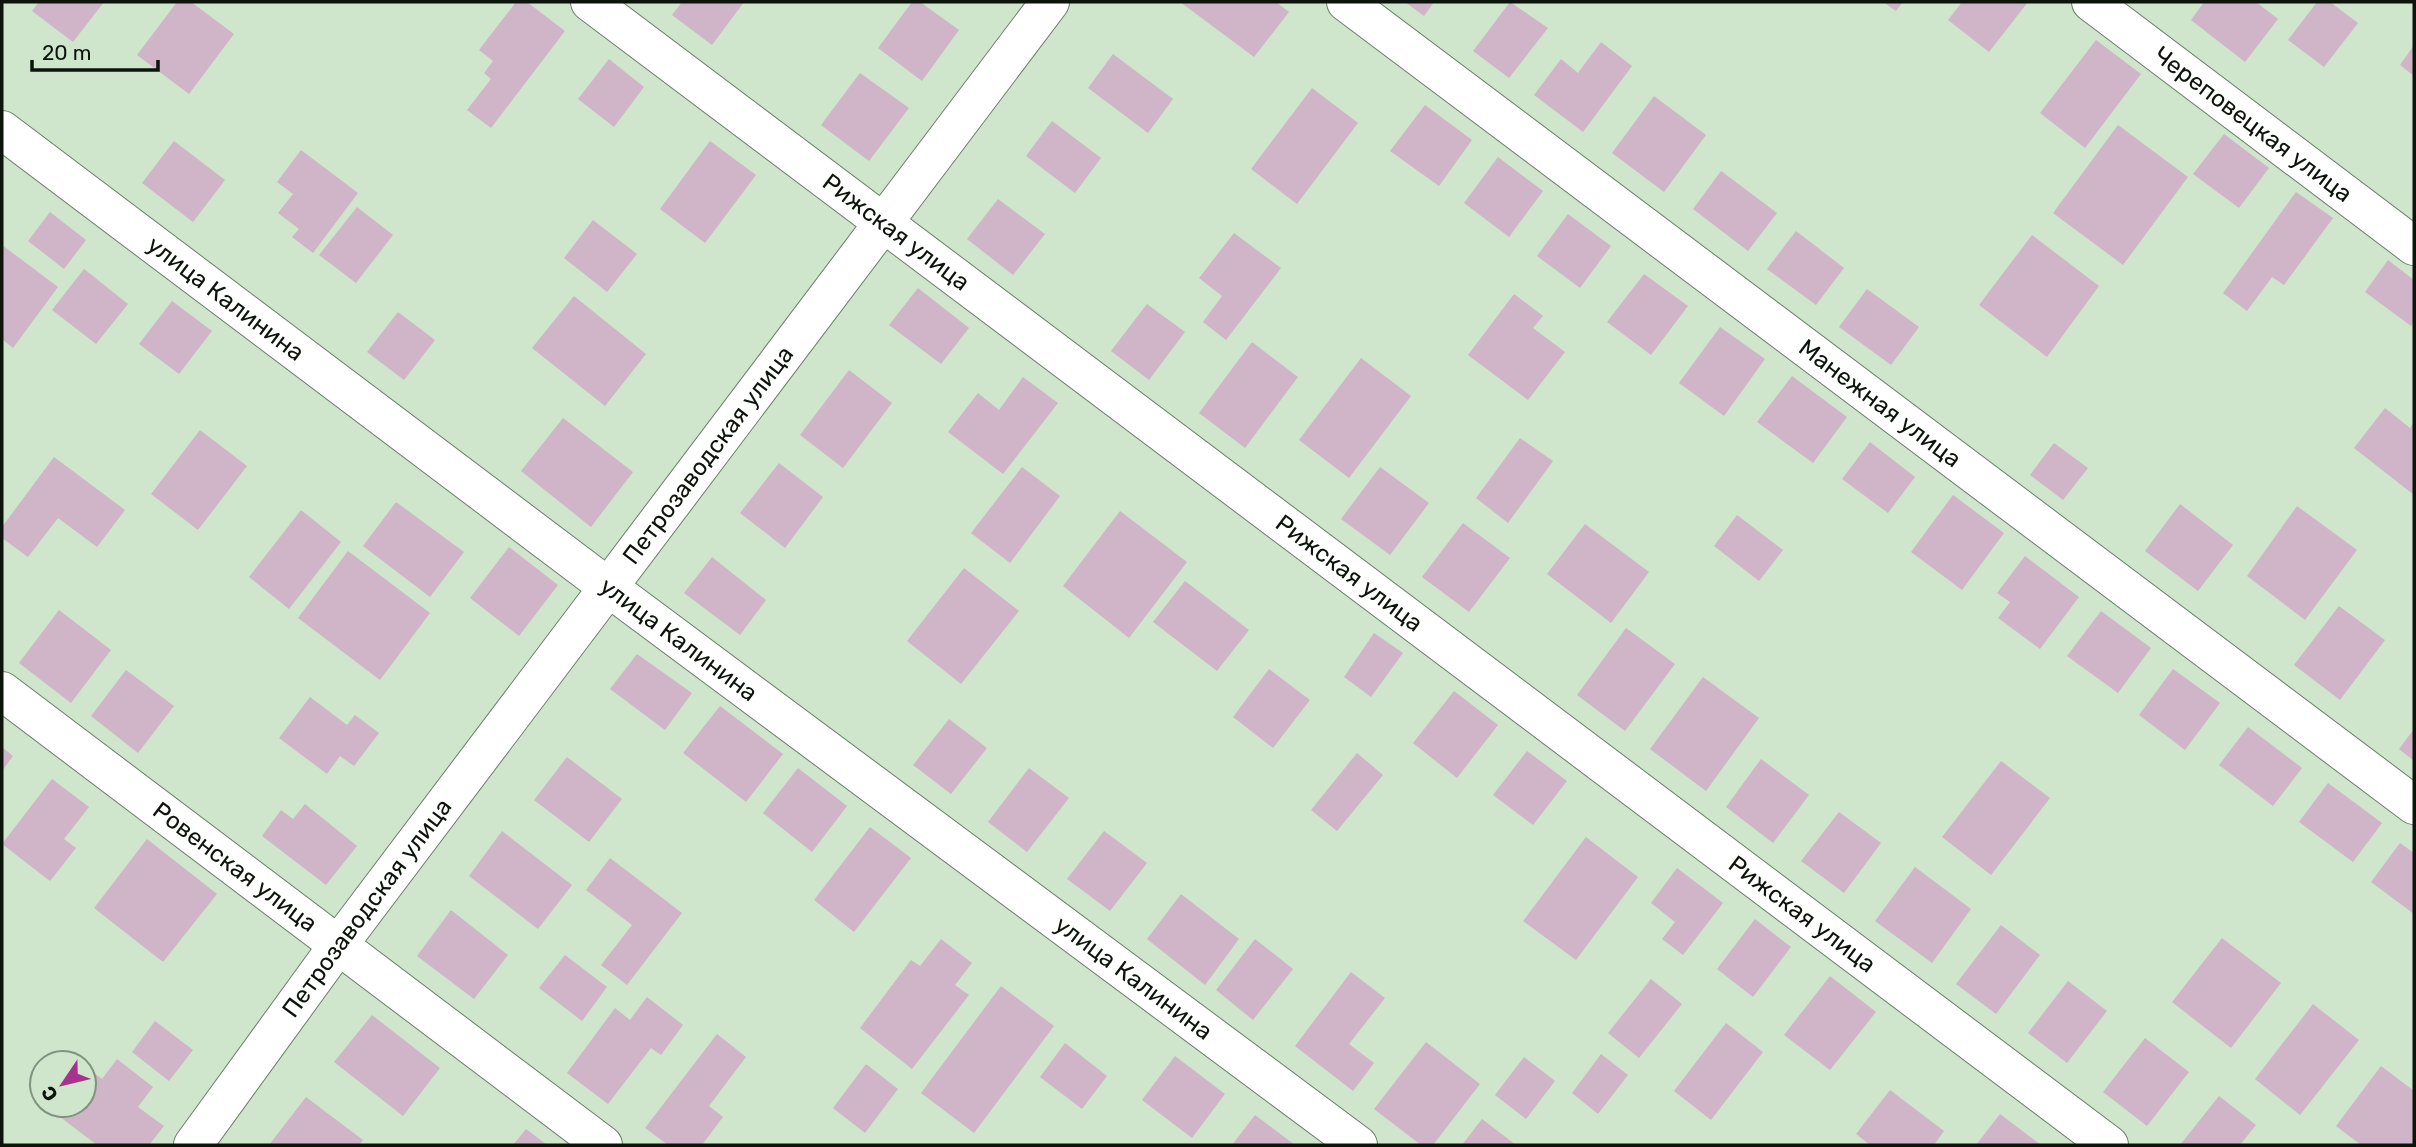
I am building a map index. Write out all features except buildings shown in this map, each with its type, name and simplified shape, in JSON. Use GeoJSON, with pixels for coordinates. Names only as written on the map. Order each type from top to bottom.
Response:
{"type":"FeatureCollection","features":[{"type":"Feature","properties":{"kind":"street","name":"Рижская улица"},"geometry":{"type":"LineString","coordinates":[[590,2],[2109,1145]]}},
{"type":"Feature","properties":{"kind":"street","name":"Петрозаводская улица"},"geometry":{"type":"LineString","coordinates":[[193,1145],[339,944],[1050,2]]}},
{"type":"Feature","properties":{"kind":"street","name":"Манежная улица"},"geometry":{"type":"LineString","coordinates":[[1346,2],[2414,805]]}},
{"type":"Feature","properties":{"kind":"street","name":"Череповецкая улица"},"geometry":{"type":"LineString","coordinates":[[2091,2],[2414,246]]}},
{"type":"Feature","properties":{"kind":"street","name":"улица Калинина"},"geometry":{"type":"LineString","coordinates":[[2,130],[608,587],[1358,1145]]}},
{"type":"Feature","properties":{"kind":"street","name":"Ровенская улица"},"geometry":{"type":"LineString","coordinates":[[2,691],[603,1145]]}}]}
